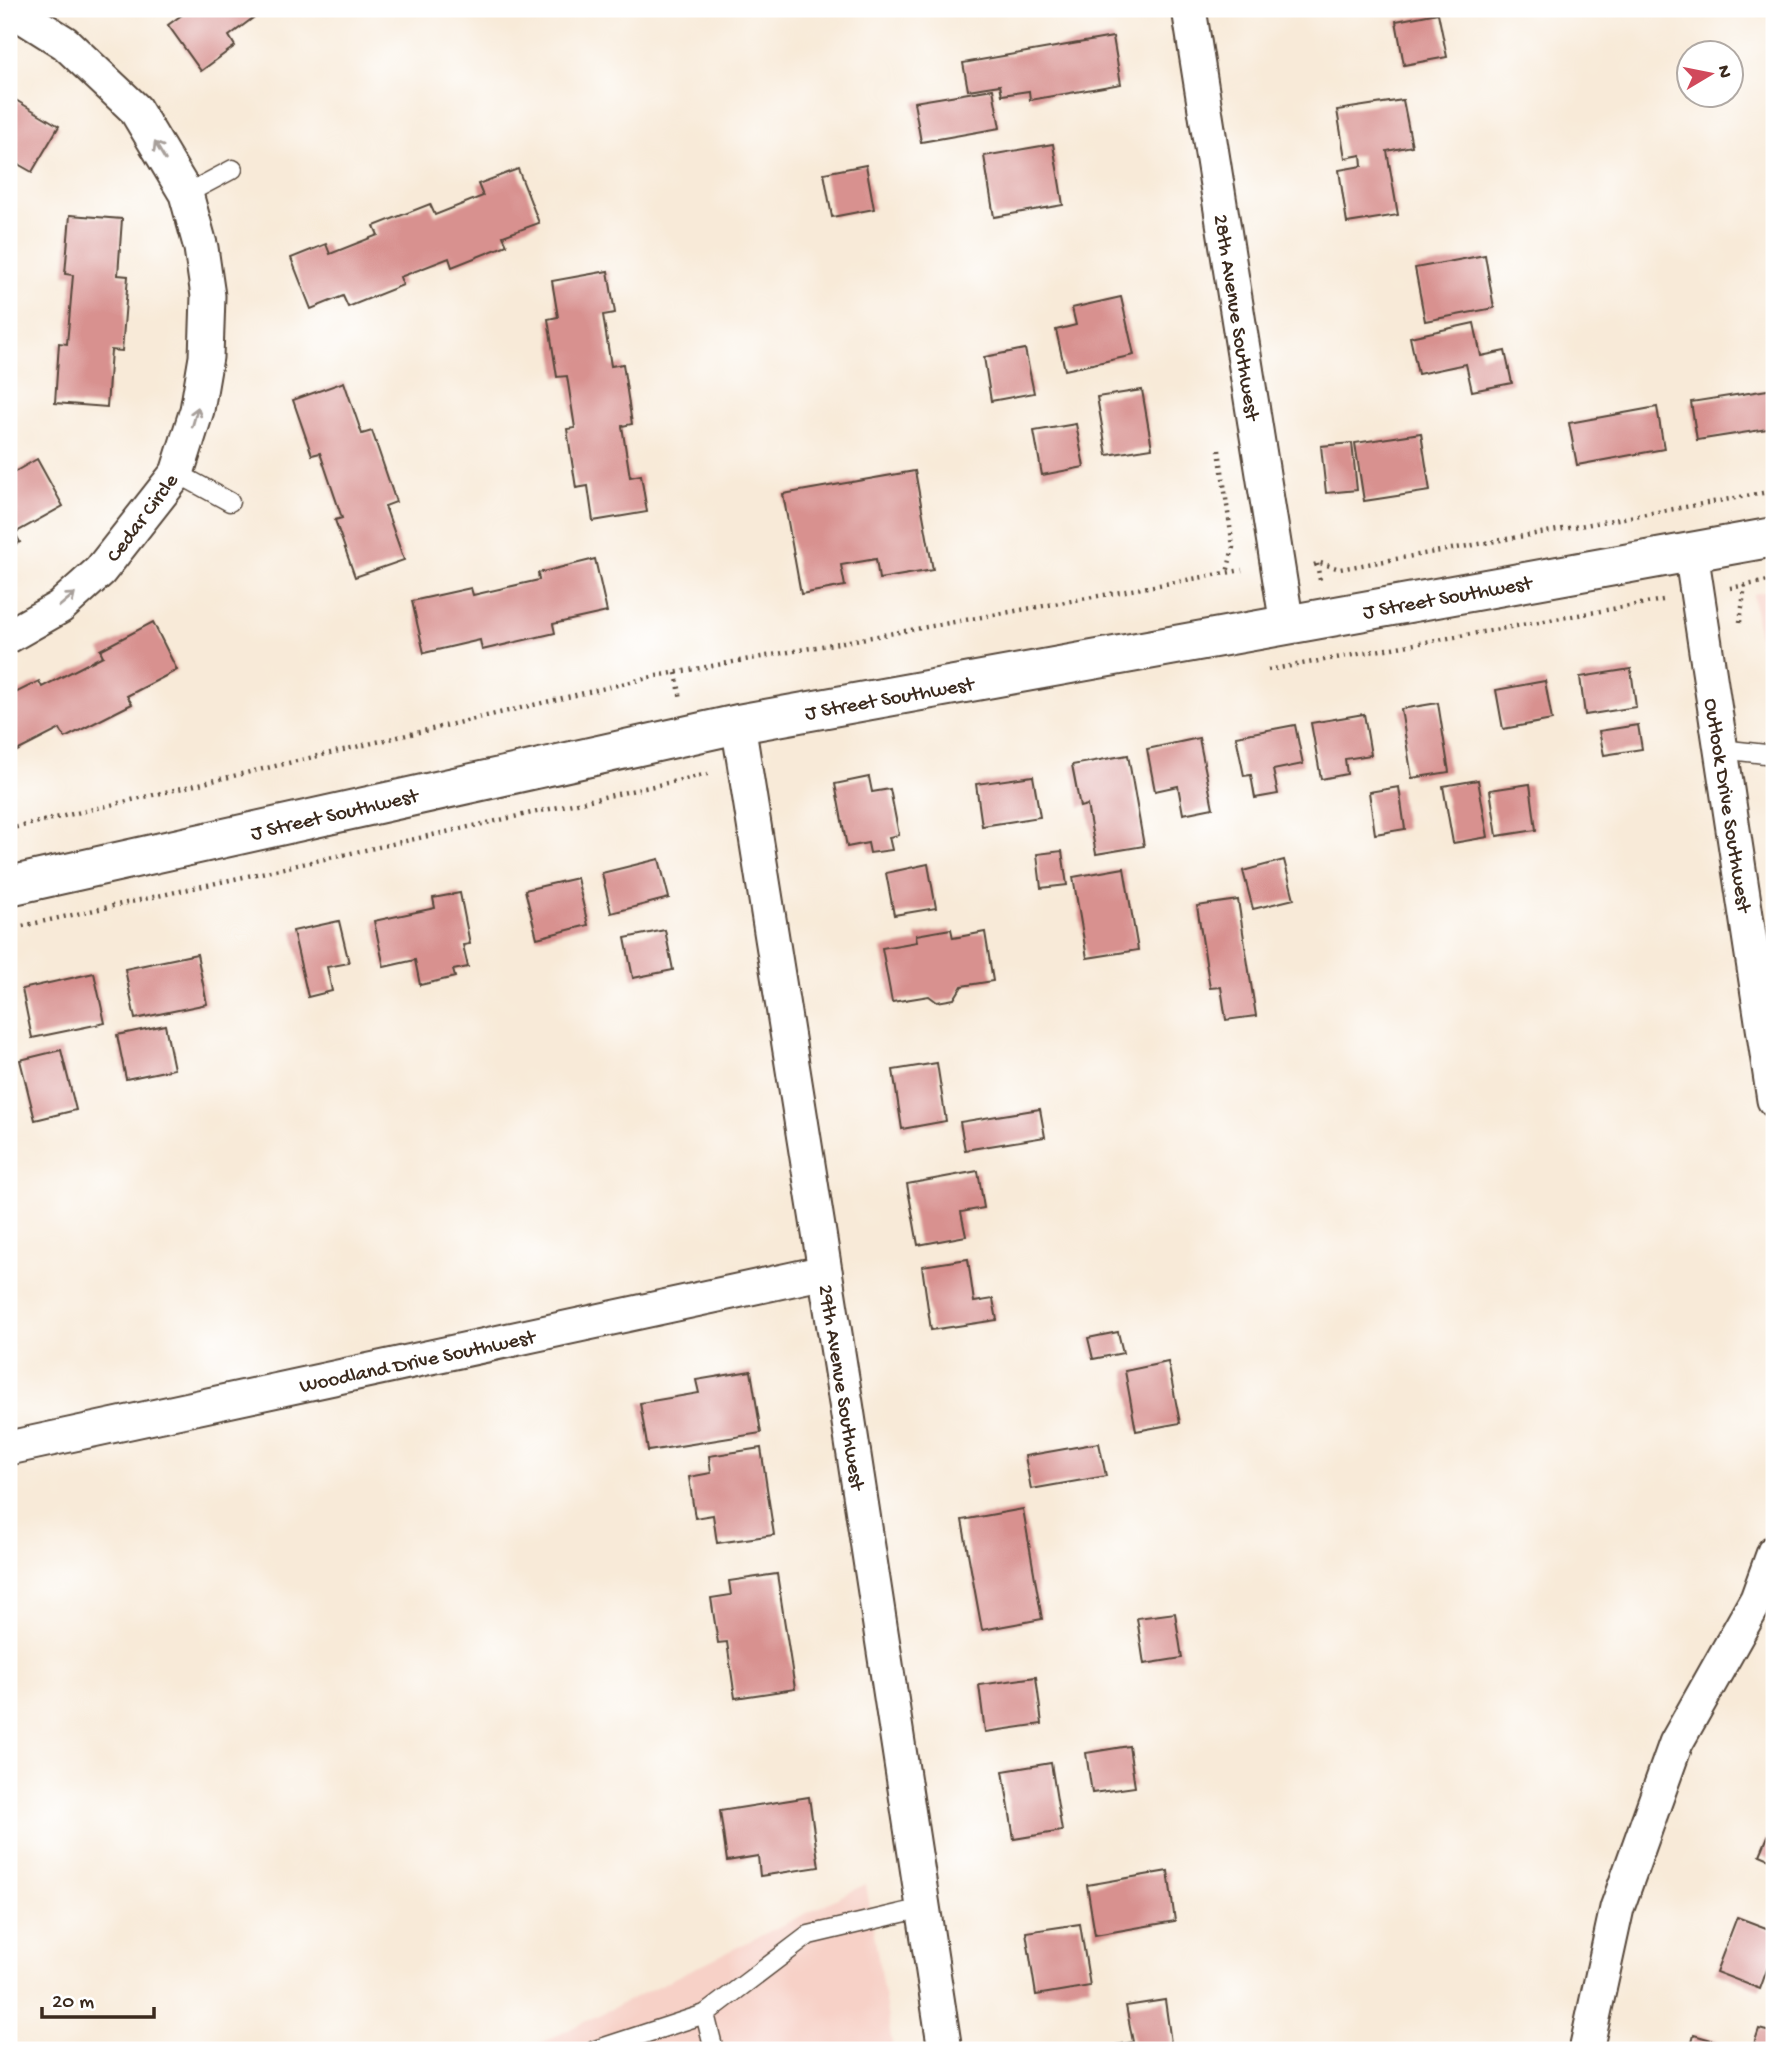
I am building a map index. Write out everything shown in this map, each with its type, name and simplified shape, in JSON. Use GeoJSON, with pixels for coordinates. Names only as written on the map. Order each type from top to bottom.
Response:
{"type":"FeatureCollection","features":[{"type":"Feature","properties":{"kind":"street","name":"Cedar Circle"},"geometry":{"type":"LineString","coordinates":[[9,635],[60,607],[100,571],[177,472],[197,410],[206,357],[208,296],[201,248],[186,194],[135,109],[65,43],[11,9]]}},
{"type":"Feature","properties":{"kind":"street","name":"28th Avenue Southwest"},"geometry":{"type":"LineString","coordinates":[[1189,9],[1287,625]]}},
{"type":"Feature","properties":{"kind":"street","name":"J Street Southwest"},"geometry":{"type":"LineString","coordinates":[[9,886],[738,724],[1774,537]]}},
{"type":"Feature","properties":{"kind":"street","name":"Outlook Drive Southwest"},"geometry":{"type":"LineString","coordinates":[[1691,552],[1721,749],[1767,1004],[1774,1100]]}},
{"type":"Feature","properties":{"kind":"street","name":"29th Avenue Southwest"},"geometry":{"type":"LineString","coordinates":[[738,724],[945,2050]]}},
{"type":"Feature","properties":{"kind":"street","name":"Woodland Drive Southwest"},"geometry":{"type":"LineString","coordinates":[[9,1448],[825,1272]]}},
{"type":"Feature","properties":{"kind":"street"},"geometry":{"type":"LineString","coordinates":[[1586,2050],[1617,1908],[1676,1743],[1757,1599],[1774,1552]]}},
{"type":"Feature","properties":{"kind":"lane"},"geometry":{"type":"LineString","coordinates":[[186,194],[233,169]]}},
{"type":"Feature","properties":{"kind":"lane"},"geometry":{"type":"LineString","coordinates":[[177,472],[230,502]]}},
{"type":"Feature","properties":{"kind":"lane"},"geometry":{"type":"LineString","coordinates":[[1721,749],[1774,755]]}},
{"type":"Feature","properties":{"kind":"lane"},"geometry":{"type":"LineString","coordinates":[[595,2050],[705,2014],[809,1936],[923,1908]]}},
{"type":"Feature","properties":{"kind":"lane"},"geometry":{"type":"LineString","coordinates":[[705,2014],[714,2050]]}},
{"type":"Feature","properties":{"kind":"path"},"geometry":{"type":"LineString","coordinates":[[1219,450],[1233,547],[1227,573]]}},
{"type":"Feature","properties":{"kind":"path"},"geometry":{"type":"LineString","coordinates":[[1304,566],[1320,564],[1340,569],[1774,491]]}},
{"type":"Feature","properties":{"kind":"path"},"geometry":{"type":"LineString","coordinates":[[1317,564],[1321,584]]}},
{"type":"Feature","properties":{"kind":"path"},"geometry":{"type":"LineString","coordinates":[[9,829],[676,673],[1247,569]]}},
{"type":"Feature","properties":{"kind":"path"},"geometry":{"type":"LineString","coordinates":[[1730,588],[1774,580]]}},
{"type":"Feature","properties":{"kind":"path"},"geometry":{"type":"LineString","coordinates":[[1259,671],[1284,669],[1667,599]]}},
{"type":"Feature","properties":{"kind":"path"},"geometry":{"type":"LineString","coordinates":[[676,673],[681,699]]}},
{"type":"Feature","properties":{"kind":"path"},"geometry":{"type":"LineString","coordinates":[[9,929],[713,773]]}},
{"type":"Feature","properties":{"kind":"shaded area"},"geometry":{"type":"Polygon","coordinates":[[[1774,590],[1774,750],[1753,594],[1774,590]]]}},
{"type":"Feature","properties":{"kind":"shaded area"},"geometry":{"type":"Polygon","coordinates":[[[866,1884],[893,2050],[527,2050],[866,1884]]]}},
{"type":"Feature","properties":{"kind":"building"},"geometry":{"type":"Polygon","coordinates":[[[190,9],[265,9],[229,36],[235,46],[201,71],[168,25],[190,9]]]}},
{"type":"Feature","properties":{"kind":"building"},"geometry":{"type":"Polygon","coordinates":[[[1438,13],[1447,57],[1404,65],[1396,21],[1438,13]]]}},
{"type":"Feature","properties":{"kind":"building"},"geometry":{"type":"Polygon","coordinates":[[[1113,37],[1121,84],[1030,100],[1029,91],[1002,95],[1000,85],[968,90],[963,63],[1113,37]]]}},
{"type":"Feature","properties":{"kind":"building"},"geometry":{"type":"Polygon","coordinates":[[[993,89],[1000,128],[921,142],[914,102],[993,89]]]}},
{"type":"Feature","properties":{"kind":"building"},"geometry":{"type":"Polygon","coordinates":[[[9,96],[59,126],[32,172],[9,159],[9,96]]]}},
{"type":"Feature","properties":{"kind":"building"},"geometry":{"type":"Polygon","coordinates":[[[1403,100],[1412,146],[1387,151],[1398,215],[1347,223],[1339,170],[1362,166],[1361,155],[1345,158],[1337,110],[1403,100]]]}},
{"type":"Feature","properties":{"kind":"building"},"geometry":{"type":"Polygon","coordinates":[[[1053,144],[1063,205],[994,217],[984,156],[1053,144]]]}},
{"type":"Feature","properties":{"kind":"building"},"geometry":{"type":"Polygon","coordinates":[[[866,165],[874,209],[832,217],[824,173],[866,165]]]}},
{"type":"Feature","properties":{"kind":"building"},"geometry":{"type":"Polygon","coordinates":[[[518,169],[539,223],[503,236],[507,245],[452,267],[449,258],[400,277],[403,285],[348,307],[343,296],[311,309],[291,258],[326,244],[330,254],[378,235],[374,226],[430,204],[435,215],[483,196],[478,184],[518,169]]]}},
{"type":"Feature","properties":{"kind":"building"},"geometry":{"type":"Polygon","coordinates":[[[70,215],[122,219],[118,275],[128,276],[122,351],[111,350],[107,407],[55,403],[59,343],[67,344],[73,275],[65,274],[70,215]]]}},
{"type":"Feature","properties":{"kind":"building"},"geometry":{"type":"Polygon","coordinates":[[[1485,255],[1494,308],[1425,321],[1415,268],[1485,255]]]}},
{"type":"Feature","properties":{"kind":"building"},"geometry":{"type":"Polygon","coordinates":[[[608,271],[615,313],[603,315],[611,366],[623,364],[632,424],[622,426],[630,477],[641,475],[647,512],[593,521],[588,486],[576,488],[567,429],[575,428],[567,376],[557,377],[548,319],[558,317],[552,281],[608,271]]]}},
{"type":"Feature","properties":{"kind":"building"},"geometry":{"type":"Polygon","coordinates":[[[1121,297],[1134,355],[1065,370],[1056,330],[1076,325],[1072,308],[1121,297]]]}},
{"type":"Feature","properties":{"kind":"building"},"geometry":{"type":"Polygon","coordinates":[[[1474,323],[1481,356],[1505,351],[1512,383],[1472,391],[1466,364],[1418,374],[1410,337],[1474,323]]]}},
{"type":"Feature","properties":{"kind":"building"},"geometry":{"type":"Polygon","coordinates":[[[1025,349],[1034,393],[991,401],[984,357],[1025,349]]]}},
{"type":"Feature","properties":{"kind":"building"},"geometry":{"type":"Polygon","coordinates":[[[344,382],[362,434],[372,431],[396,502],[385,506],[404,560],[355,577],[335,520],[342,518],[320,453],[312,455],[293,400],[344,382]]]}},
{"type":"Feature","properties":{"kind":"building"},"geometry":{"type":"Polygon","coordinates":[[[1774,389],[1774,428],[1697,440],[1691,402],[1774,389]]]}},
{"type":"Feature","properties":{"kind":"building"},"geometry":{"type":"Polygon","coordinates":[[[1142,390],[1152,448],[1107,455],[1097,397],[1142,390]]]}},
{"type":"Feature","properties":{"kind":"building"},"geometry":{"type":"Polygon","coordinates":[[[1657,407],[1664,449],[1577,465],[1569,423],[1657,407]]]}},
{"type":"Feature","properties":{"kind":"building"},"geometry":{"type":"Polygon","coordinates":[[[1076,424],[1084,467],[1042,475],[1034,431],[1076,424]]]}},
{"type":"Feature","properties":{"kind":"building"},"geometry":{"type":"Polygon","coordinates":[[[1421,433],[1430,491],[1364,501],[1355,443],[1421,433]]]}},
{"type":"Feature","properties":{"kind":"building"},"geometry":{"type":"Polygon","coordinates":[[[1352,443],[1357,490],[1326,493],[1321,446],[1352,443]]]}},
{"type":"Feature","properties":{"kind":"building"},"geometry":{"type":"Polygon","coordinates":[[[37,459],[63,506],[15,533],[20,542],[9,548],[9,475],[37,459]]]}},
{"type":"Feature","properties":{"kind":"building"},"geometry":{"type":"Polygon","coordinates":[[[915,471],[933,570],[879,579],[876,559],[841,565],[845,586],[801,594],[783,494],[915,471]]]}},
{"type":"Feature","properties":{"kind":"building"},"geometry":{"type":"Polygon","coordinates":[[[595,559],[607,612],[553,624],[555,633],[482,650],[480,640],[424,653],[412,601],[471,588],[473,595],[539,580],[538,573],[595,559]]]}},
{"type":"Feature","properties":{"kind":"building"},"geometry":{"type":"Polygon","coordinates":[[[153,622],[177,670],[127,696],[132,704],[65,738],[60,729],[9,755],[9,696],[39,681],[42,687],[103,656],[100,650],[153,622]]]}},
{"type":"Feature","properties":{"kind":"building"},"geometry":{"type":"Polygon","coordinates":[[[1631,669],[1636,707],[1585,715],[1580,677],[1631,669]]]}},
{"type":"Feature","properties":{"kind":"building"},"geometry":{"type":"Polygon","coordinates":[[[1545,681],[1552,720],[1503,729],[1496,690],[1545,681]]]}},
{"type":"Feature","properties":{"kind":"building"},"geometry":{"type":"Polygon","coordinates":[[[1438,703],[1449,772],[1412,778],[1401,709],[1438,703]]]}},
{"type":"Feature","properties":{"kind":"building"},"geometry":{"type":"Polygon","coordinates":[[[1364,714],[1371,755],[1345,759],[1347,774],[1321,779],[1311,723],[1364,714]]]}},
{"type":"Feature","properties":{"kind":"building"},"geometry":{"type":"Polygon","coordinates":[[[1295,725],[1303,764],[1273,770],[1278,794],[1255,798],[1251,775],[1244,776],[1236,736],[1295,725]]]}},
{"type":"Feature","properties":{"kind":"building"},"geometry":{"type":"Polygon","coordinates":[[[1638,725],[1642,749],[1604,755],[1599,731],[1638,725]]]}},
{"type":"Feature","properties":{"kind":"building"},"geometry":{"type":"Polygon","coordinates":[[[1199,738],[1213,808],[1183,814],[1178,786],[1155,791],[1147,749],[1199,738]]]}},
{"type":"Feature","properties":{"kind":"building"},"geometry":{"type":"Polygon","coordinates":[[[1128,755],[1144,846],[1096,854],[1087,805],[1080,807],[1072,765],[1128,755]]]}},
{"type":"Feature","properties":{"kind":"building"},"geometry":{"type":"Polygon","coordinates":[[[1033,776],[1040,817],[982,826],[976,784],[1033,776]]]}},
{"type":"Feature","properties":{"kind":"building"},"geometry":{"type":"Polygon","coordinates":[[[869,777],[872,792],[890,789],[899,835],[889,837],[892,850],[870,853],[868,843],[847,847],[835,784],[869,777]]]}},
{"type":"Feature","properties":{"kind":"building"},"geometry":{"type":"Polygon","coordinates":[[[1478,780],[1488,837],[1453,843],[1443,786],[1478,780]]]}},
{"type":"Feature","properties":{"kind":"building"},"geometry":{"type":"Polygon","coordinates":[[[1530,784],[1536,830],[1497,836],[1490,790],[1530,784]]]}},
{"type":"Feature","properties":{"kind":"building"},"geometry":{"type":"Polygon","coordinates":[[[1399,787],[1405,829],[1375,834],[1369,792],[1399,787]]]}},
{"type":"Feature","properties":{"kind":"building"},"geometry":{"type":"Polygon","coordinates":[[[1062,851],[1067,885],[1041,888],[1037,854],[1062,851]]]}},
{"type":"Feature","properties":{"kind":"building"},"geometry":{"type":"Polygon","coordinates":[[[659,859],[669,898],[611,913],[602,873],[659,859]]]}},
{"type":"Feature","properties":{"kind":"building"},"geometry":{"type":"Polygon","coordinates":[[[1284,860],[1294,899],[1253,909],[1243,871],[1284,860]]]}},
{"type":"Feature","properties":{"kind":"building"},"geometry":{"type":"Polygon","coordinates":[[[928,864],[936,908],[894,915],[886,873],[928,864]]]}},
{"type":"Feature","properties":{"kind":"building"},"geometry":{"type":"Polygon","coordinates":[[[1124,868],[1138,950],[1087,958],[1073,877],[1124,868]]]}},
{"type":"Feature","properties":{"kind":"building"},"geometry":{"type":"Polygon","coordinates":[[[577,878],[588,925],[537,938],[525,890],[577,878]]]}},
{"type":"Feature","properties":{"kind":"building"},"geometry":{"type":"Polygon","coordinates":[[[460,893],[470,944],[463,945],[468,967],[453,970],[455,977],[420,985],[415,960],[384,967],[374,921],[435,908],[433,898],[460,893]]]}},
{"type":"Feature","properties":{"kind":"building"},"geometry":{"type":"Polygon","coordinates":[[[1238,900],[1256,1016],[1226,1020],[1221,987],[1210,988],[1197,906],[1238,900]]]}},
{"type":"Feature","properties":{"kind":"building"},"geometry":{"type":"Polygon","coordinates":[[[339,921],[349,963],[327,967],[332,991],[308,997],[293,931],[339,921]]]}},
{"type":"Feature","properties":{"kind":"building"},"geometry":{"type":"Polygon","coordinates":[[[951,929],[953,938],[985,932],[993,981],[962,986],[954,999],[937,1002],[929,996],[892,1002],[882,948],[917,942],[916,935],[951,929]]]}},
{"type":"Feature","properties":{"kind":"building"},"geometry":{"type":"Polygon","coordinates":[[[665,930],[673,970],[633,978],[625,938],[665,930]]]}},
{"type":"Feature","properties":{"kind":"building"},"geometry":{"type":"Polygon","coordinates":[[[197,954],[207,1004],[135,1019],[125,969],[197,954]]]}},
{"type":"Feature","properties":{"kind":"building"},"geometry":{"type":"Polygon","coordinates":[[[94,973],[105,1023],[32,1038],[22,989],[94,973]]]}},
{"type":"Feature","properties":{"kind":"building"},"geometry":{"type":"Polygon","coordinates":[[[165,1025],[174,1069],[126,1079],[117,1035],[165,1025]]]}},
{"type":"Feature","properties":{"kind":"building"},"geometry":{"type":"Polygon","coordinates":[[[61,1050],[76,1110],[35,1120],[20,1060],[61,1050]]]}},
{"type":"Feature","properties":{"kind":"building"},"geometry":{"type":"Polygon","coordinates":[[[937,1063],[946,1121],[902,1129],[893,1070],[937,1063]]]}},
{"type":"Feature","properties":{"kind":"building"},"geometry":{"type":"Polygon","coordinates":[[[1040,1109],[1045,1137],[965,1150],[960,1122],[1040,1109]]]}},
{"type":"Feature","properties":{"kind":"building"},"geometry":{"type":"Polygon","coordinates":[[[978,1171],[984,1208],[961,1212],[966,1236],[918,1245],[907,1184],[978,1171]]]}},
{"type":"Feature","properties":{"kind":"building"},"geometry":{"type":"Polygon","coordinates":[[[968,1259],[974,1302],[993,1299],[997,1320],[931,1330],[922,1266],[968,1259]]]}},
{"type":"Feature","properties":{"kind":"building"},"geometry":{"type":"Polygon","coordinates":[[[1118,1332],[1123,1353],[1093,1359],[1088,1338],[1118,1332]]]}},
{"type":"Feature","properties":{"kind":"building"},"geometry":{"type":"Polygon","coordinates":[[[1168,1362],[1180,1423],[1136,1431],[1125,1371],[1168,1362]]]}},
{"type":"Feature","properties":{"kind":"building"},"geometry":{"type":"Polygon","coordinates":[[[751,1371],[761,1433],[648,1451],[640,1403],[699,1393],[696,1380],[751,1371]]]}},
{"type":"Feature","properties":{"kind":"building"},"geometry":{"type":"Polygon","coordinates":[[[1099,1443],[1106,1476],[1031,1489],[1025,1456],[1099,1443]]]}},
{"type":"Feature","properties":{"kind":"building"},"geometry":{"type":"Polygon","coordinates":[[[761,1448],[774,1535],[717,1543],[713,1515],[695,1518],[689,1477],[711,1473],[709,1456],[761,1448]]]}},
{"type":"Feature","properties":{"kind":"building"},"geometry":{"type":"Polygon","coordinates":[[[1023,1509],[1042,1619],[982,1630],[962,1520],[1023,1509]]]}},
{"type":"Feature","properties":{"kind":"building"},"geometry":{"type":"Polygon","coordinates":[[[777,1574],[795,1689],[735,1698],[727,1642],[718,1643],[711,1598],[731,1595],[729,1581],[777,1574]]]}},
{"type":"Feature","properties":{"kind":"building"},"geometry":{"type":"Polygon","coordinates":[[[1175,1613],[1182,1658],[1144,1664],[1137,1618],[1175,1613]]]}},
{"type":"Feature","properties":{"kind":"building"},"geometry":{"type":"Polygon","coordinates":[[[1036,1677],[1042,1724],[985,1732],[979,1685],[1036,1677]]]}},
{"type":"Feature","properties":{"kind":"building"},"geometry":{"type":"Polygon","coordinates":[[[1129,1746],[1135,1787],[1092,1793],[1086,1753],[1129,1746]]]}},
{"type":"Feature","properties":{"kind":"building"},"geometry":{"type":"Polygon","coordinates":[[[1051,1763],[1062,1831],[1014,1839],[1003,1771],[1051,1763]]]}},
{"type":"Feature","properties":{"kind":"building"},"geometry":{"type":"Polygon","coordinates":[[[809,1797],[819,1867],[760,1876],[758,1856],[727,1861],[720,1811],[809,1797]]]}},
{"type":"Feature","properties":{"kind":"building"},"geometry":{"type":"Polygon","coordinates":[[[1774,1822],[1774,1861],[1760,1855],[1774,1822]]]}},
{"type":"Feature","properties":{"kind":"building"},"geometry":{"type":"Polygon","coordinates":[[[1168,1871],[1175,1921],[1095,1935],[1087,1885],[1168,1871]]]}},
{"type":"Feature","properties":{"kind":"building"},"geometry":{"type":"Polygon","coordinates":[[[1737,1917],[1774,1931],[1774,1950],[1760,1989],[1716,1972],[1737,1917]]]}},
{"type":"Feature","properties":{"kind":"building"},"geometry":{"type":"Polygon","coordinates":[[[1080,1924],[1090,1986],[1036,1995],[1026,1932],[1080,1924]]]}},
{"type":"Feature","properties":{"kind":"building"},"geometry":{"type":"Polygon","coordinates":[[[1165,2000],[1172,2050],[1091,2050],[1133,2042],[1126,2006],[1165,2000]]]}},
{"type":"Feature","properties":{"kind":"building"},"geometry":{"type":"Polygon","coordinates":[[[1759,2029],[1774,2033],[1774,2050],[1752,2050],[1759,2029]]]}},
{"type":"Feature","properties":{"kind":"building"},"geometry":{"type":"Polygon","coordinates":[[[1694,2035],[1739,2048],[1739,2050],[1690,2050],[1694,2035]]]}}]}
